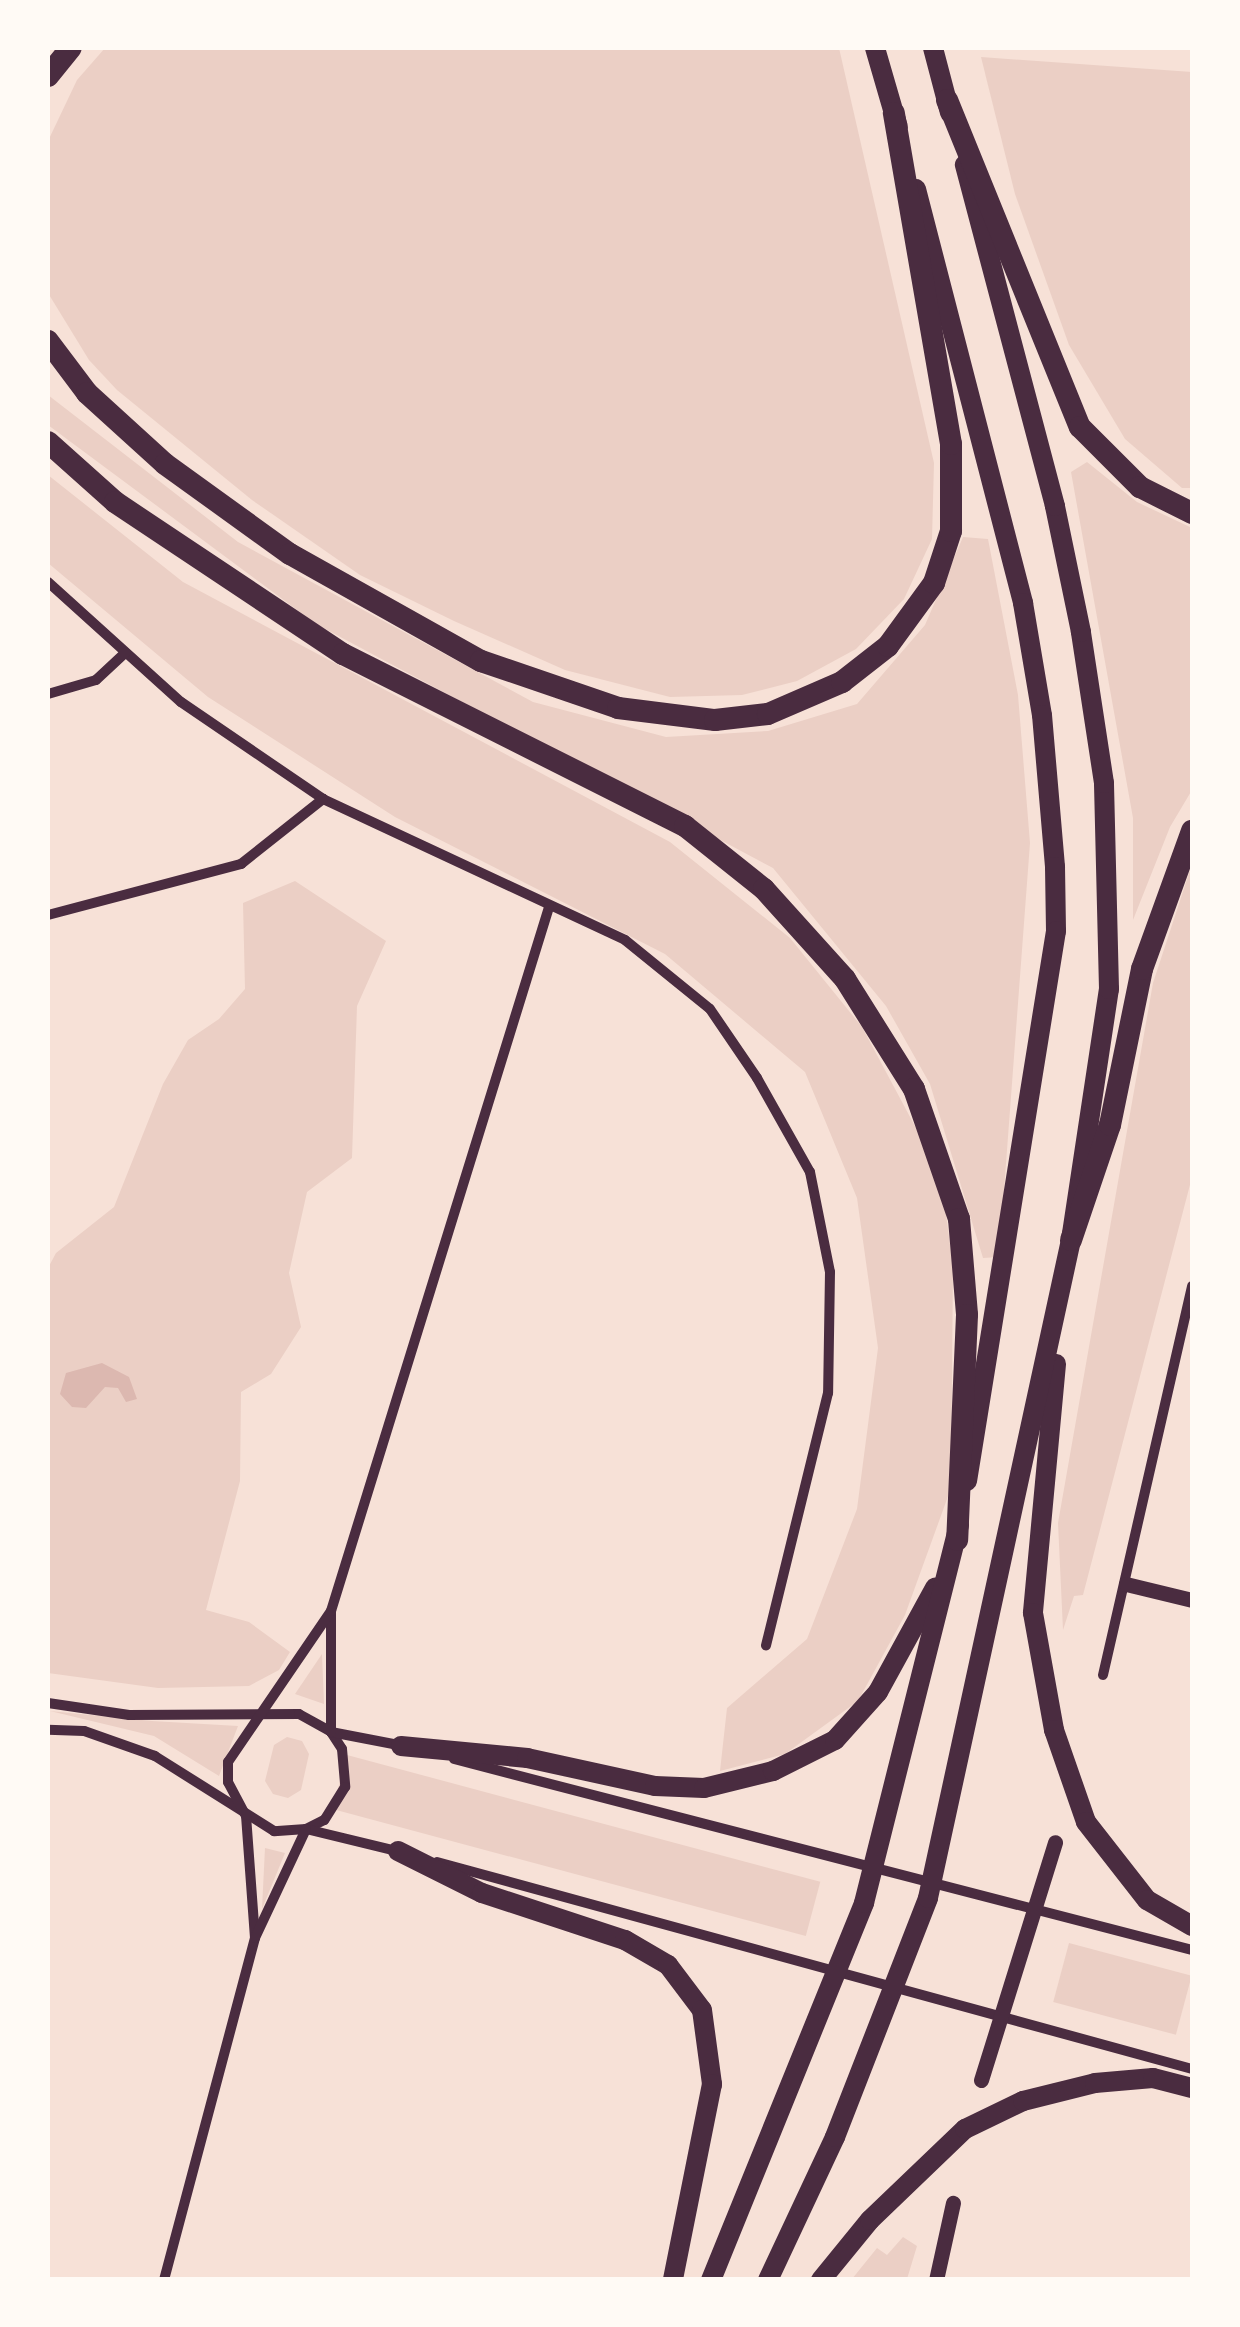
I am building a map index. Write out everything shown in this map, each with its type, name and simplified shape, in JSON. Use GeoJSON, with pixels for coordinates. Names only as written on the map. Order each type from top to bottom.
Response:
{"type":"FeatureCollection","features":[{"type":"Feature","properties":{"kind":"highway"},"geometry":{"type":"LineString","coordinates":[[48,76],[71,48]]}},
{"type":"Feature","properties":{"kind":"highway"},"geometry":{"type":"LineString","coordinates":[[711,2280],[864,1903],[956,1540],[1051,968],[1056,867],[1042,715],[1023,603],[966,363],[875,48]]}},
{"type":"Feature","properties":{"kind":"highway"},"geometry":{"type":"LineString","coordinates":[[933,48],[1065,551],[1104,783],[1109,989],[1072,1240],[1036,1532],[1033,1613],[1054,1730],[1086,1822],[1147,1900],[1192,1926]]}},
{"type":"Feature","properties":{"kind":"highway"},"geometry":{"type":"LineString","coordinates":[[946,100],[1080,427],[1140,487],[1192,513]]}},
{"type":"Feature","properties":{"kind":"highway"},"geometry":{"type":"LineString","coordinates":[[48,342],[87,393],[176,473],[290,554],[481,661],[618,708],[683,719],[768,714],[842,682],[888,646],[934,583],[951,531],[952,444],[894,113]]}},
{"type":"Feature","properties":{"kind":"highway"},"geometry":{"type":"LineString","coordinates":[[48,442],[114,502],[344,654],[685,826],[764,889],[845,979],[914,1089],[959,1219],[968,1315],[956,1540],[878,1692],[835,1740],[773,1771],[704,1788],[656,1786],[527,1758],[401,1746]]}},
{"type":"Feature","properties":{"kind":"highway"},"geometry":{"type":"LineString","coordinates":[[768,2280],[835,2138],[928,1898],[1072,1240],[1110,1125],[1142,969],[1192,831]]}},
{"type":"Feature","properties":{"kind":"highway"},"geometry":{"type":"LineString","coordinates":[[398,1851],[482,1893],[625,1940],[668,1965],[702,2010],[712,2084],[673,2280]]}},
{"type":"Feature","properties":{"kind":"highway"},"geometry":{"type":"LineString","coordinates":[[821,2280],[870,2220],[965,2129],[1023,2101],[1095,2083],[1153,2078],[1192,2088]]}},
{"type":"Feature","properties":{"kind":"street"},"geometry":{"type":"LineString","coordinates":[[48,582],[181,702],[322,799],[625,940],[710,1009],[810,1172],[830,1272],[828,1393],[766,1646]]}},
{"type":"Feature","properties":{"kind":"street"},"geometry":{"type":"LineString","coordinates":[[48,694],[96,680],[124,653]]}},
{"type":"Feature","properties":{"kind":"street"},"geometry":{"type":"LineString","coordinates":[[48,914],[241,864],[322,799]]}},
{"type":"Feature","properties":{"kind":"street"},"geometry":{"type":"LineString","coordinates":[[256,1938],[246,1816],[228,1782],[228,1762],[246,1729],[263,1718],[332,1611],[549,907]]}},
{"type":"Feature","properties":{"kind":"street"},"geometry":{"type":"LineString","coordinates":[[1104,1674],[1192,1286]]}},
{"type":"Feature","properties":{"kind":"street"},"geometry":{"type":"LineString","coordinates":[[1126,1584],[1192,1600]]}},
{"type":"Feature","properties":{"kind":"street"},"geometry":{"type":"LineString","coordinates":[[164,2280],[256,1938],[306,1829],[324,1820],[345,1787],[347,1768],[331,1732],[332,1611]]}},
{"type":"Feature","properties":{"kind":"street"},"geometry":{"type":"LineString","coordinates":[[48,1703],[129,1715],[263,1718],[299,1714],[331,1732],[401,1746],[847,1858],[1192,1950]]}},
{"type":"Feature","properties":{"kind":"street"},"geometry":{"type":"LineString","coordinates":[[48,1730],[84,1731],[155,1756],[274,1831],[306,1829],[398,1851],[1192,2070]]}},
{"type":"Feature","properties":{"kind":"street"},"geometry":{"type":"LineString","coordinates":[[981,2080],[1055,1842]]}},
{"type":"Feature","properties":{"kind":"street"},"geometry":{"type":"LineString","coordinates":[[936,2280],[953,2203]]}},
{"type":"Feature","properties":{"kind":"shaded area"},"geometry":{"type":"Polygon","coordinates":[[[105,48],[839,48],[934,463],[932,539],[904,599],[856,649],[797,681],[742,695],[670,697],[565,670],[360,575],[252,500],[117,390],[89,360],[48,293],[48,141],[77,80],[105,48]]]}},
{"type":"Feature","properties":{"kind":"shaded area"},"geometry":{"type":"Polygon","coordinates":[[[981,57],[1192,72],[1192,488],[1182,488],[1125,439],[1069,345],[1015,194],[981,57]]]}},
{"type":"Feature","properties":{"kind":"shaded area"},"geometry":{"type":"Polygon","coordinates":[[[48,395],[238,542],[533,702],[666,737],[768,731],[857,704],[925,625],[963,537],[988,539],[1018,695],[1030,843],[999,1257],[983,1258],[930,1084],[886,1006],[773,868],[316,624],[48,425],[48,395]]]}},
{"type":"Feature","properties":{"kind":"shaded area"},"geometry":{"type":"Polygon","coordinates":[[[1087,462],[1137,502],[1192,528],[1192,790],[1170,827],[1133,920],[1133,818],[1071,472],[1087,462]]]}},
{"type":"Feature","properties":{"kind":"shaded area"},"geometry":{"type":"Polygon","coordinates":[[[48,475],[183,582],[670,842],[790,938],[862,1027],[941,1175],[953,1268],[951,1488],[905,1615],[858,1701],[785,1754],[720,1771],[727,1708],[807,1639],[857,1509],[878,1348],[857,1198],[805,1072],[665,954],[395,817],[208,697],[48,563],[48,475]]]}},
{"type":"Feature","properties":{"kind":"shaded area"},"geometry":{"type":"Polygon","coordinates":[[[1192,864],[1192,1177],[1083,1595],[1074,1596],[1063,1630],[1058,1523],[1153,983],[1192,864]]]}},
{"type":"Feature","properties":{"kind":"shaded area"},"geometry":{"type":"Polygon","coordinates":[[[295,881],[386,941],[357,1006],[352,1158],[307,1192],[289,1273],[301,1327],[271,1374],[241,1392],[240,1481],[206,1610],[249,1622],[290,1652],[279,1670],[249,1686],[158,1688],[48,1673],[48,1268],[56,1253],[114,1207],[163,1084],[188,1040],[219,1019],[245,989],[243,903],[295,881]]]}},
{"type":"Feature","properties":{"kind":"shaded area"},"geometry":{"type":"Polygon","coordinates":[[[102,1363],[129,1377],[137,1399],[126,1402],[118,1388],[105,1387],[86,1408],[72,1407],[60,1394],[66,1373],[102,1363]]]}},
{"type":"Feature","properties":{"kind":"shaded area"},"geometry":{"type":"Polygon","coordinates":[[[322,1654],[324,1704],[295,1694],[322,1654]]]}},
{"type":"Feature","properties":{"kind":"shaded area"},"geometry":{"type":"Polygon","coordinates":[[[50,1711],[238,1726],[219,1776],[154,1736],[50,1711]]]}},
{"type":"Feature","properties":{"kind":"shaded area"},"geometry":{"type":"Polygon","coordinates":[[[287,1737],[302,1741],[309,1754],[301,1790],[288,1798],[273,1794],[265,1781],[274,1745],[287,1737]]]}},
{"type":"Feature","properties":{"kind":"shaded area"},"geometry":{"type":"Polygon","coordinates":[[[347,1755],[820,1882],[806,1936],[333,1809],[347,1755]]]}},
{"type":"Feature","properties":{"kind":"shaded area"},"geometry":{"type":"Polygon","coordinates":[[[265,1848],[285,1853],[262,1909],[265,1848]]]}},
{"type":"Feature","properties":{"kind":"shaded area"},"geometry":{"type":"Polygon","coordinates":[[[1069,1943],[1192,1976],[1176,2035],[1053,2002],[1069,1943]]]}},
{"type":"Feature","properties":{"kind":"shaded area"},"geometry":{"type":"Polygon","coordinates":[[[903,2237],[917,2246],[907,2279],[852,2279],[877,2248],[887,2255],[903,2237]]]}}]}
